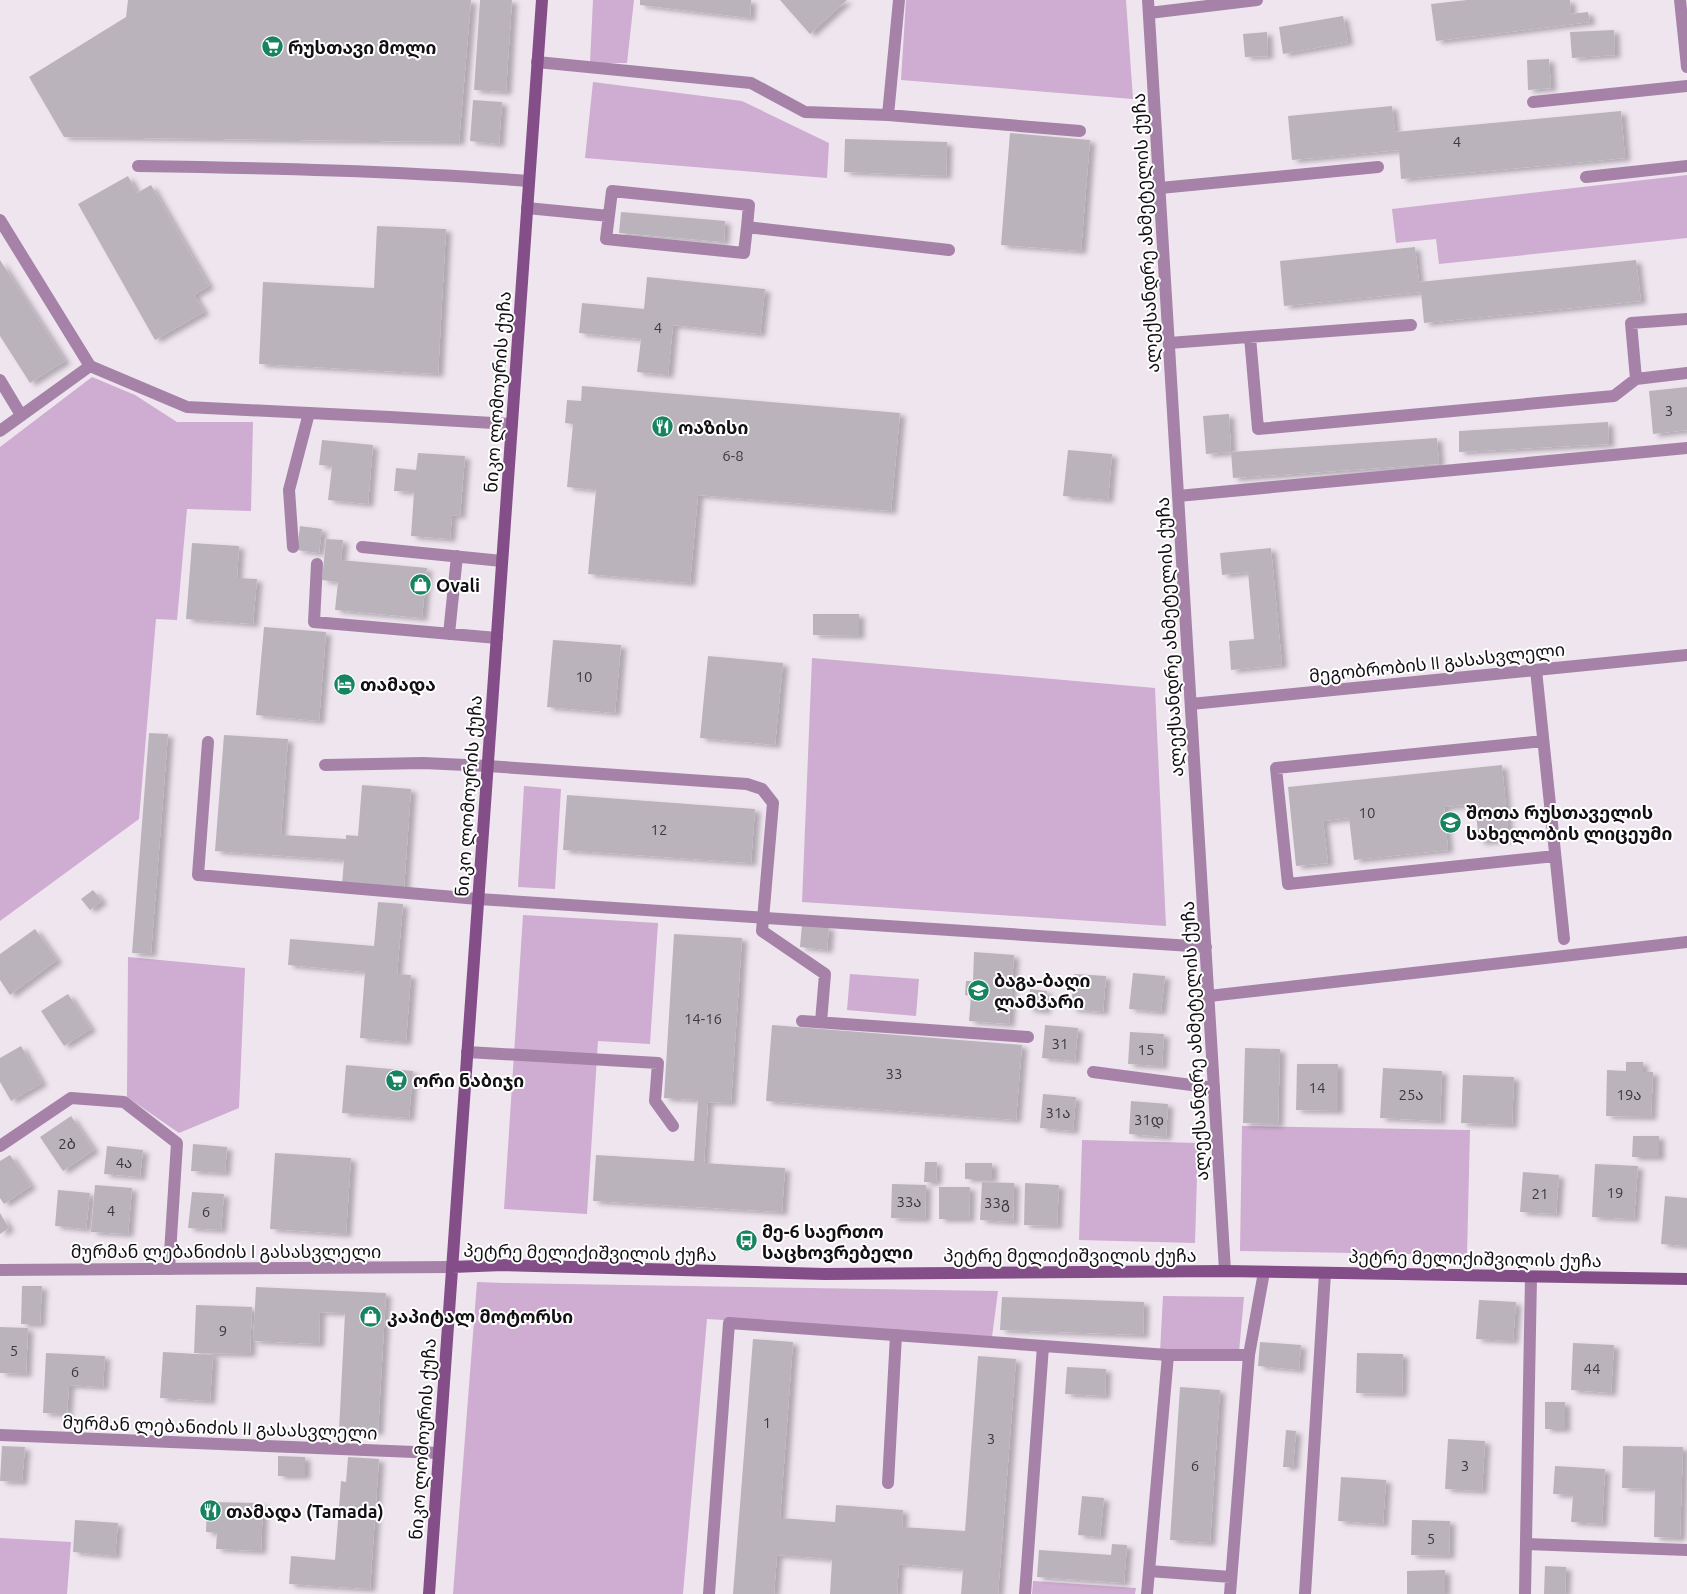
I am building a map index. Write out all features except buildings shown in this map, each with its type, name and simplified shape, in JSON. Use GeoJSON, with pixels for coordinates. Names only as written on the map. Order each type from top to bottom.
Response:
{"type":"FeatureCollection","features":[{"type":"Feature","properties":{"kind":"street","name":"ნიკო ლომოურის ქუჩა"},"geometry":{"type":"LineString","coordinates":[[429,1594],[542,0]]}},
{"type":"Feature","properties":{"kind":"street"},"geometry":{"type":"LineString","coordinates":[[888,115],[899,0]]}},
{"type":"Feature","properties":{"kind":"street"},"geometry":{"type":"LineString","coordinates":[[1148,6],[1257,0]]}},
{"type":"Feature","properties":{"kind":"street"},"geometry":{"type":"LineString","coordinates":[[1680,0],[1687,67]]}},
{"type":"Feature","properties":{"kind":"street","name":"ალექსანდრე ახმეტელის ქუჩა"},"geometry":{"type":"LineString","coordinates":[[1148,6],[1225,1271]]}},
{"type":"Feature","properties":{"kind":"street"},"geometry":{"type":"LineString","coordinates":[[538,62],[751,83],[805,112],[888,115],[1080,131]]}},
{"type":"Feature","properties":{"kind":"street"},"geometry":{"type":"LineString","coordinates":[[1533,102],[1687,86]]}},
{"type":"Feature","properties":{"kind":"street"},"geometry":{"type":"LineString","coordinates":[[138,166],[266,168],[459,175],[529,181]]}},
{"type":"Feature","properties":{"kind":"street"},"geometry":{"type":"LineString","coordinates":[[1586,177],[1687,166]]}},
{"type":"Feature","properties":{"kind":"street"},"geometry":{"type":"LineString","coordinates":[[1160,188],[1378,167]]}},
{"type":"Feature","properties":{"kind":"street"},"geometry":{"type":"LineString","coordinates":[[612,191],[749,205],[747,227],[744,253],[606,239],[612,191]]}},
{"type":"Feature","properties":{"kind":"street"},"geometry":{"type":"LineString","coordinates":[[527,208],[608,216]]}},
{"type":"Feature","properties":{"kind":"street"},"geometry":{"type":"LineString","coordinates":[[0,220],[90,366],[187,407],[512,424]]}},
{"type":"Feature","properties":{"kind":"street"},"geometry":{"type":"LineString","coordinates":[[747,227],[950,250]]}},
{"type":"Feature","properties":{"kind":"street"},"geometry":{"type":"LineString","coordinates":[[1636,379],[1631,323],[1687,318]]}},
{"type":"Feature","properties":{"kind":"street"},"geometry":{"type":"LineString","coordinates":[[1169,343],[1411,325]]}},
{"type":"Feature","properties":{"kind":"street"},"geometry":{"type":"LineString","coordinates":[[1250,337],[1258,429],[1614,396],[1636,379],[1687,373]]}},
{"type":"Feature","properties":{"kind":"street"},"geometry":{"type":"LineString","coordinates":[[0,431],[90,366]]}},
{"type":"Feature","properties":{"kind":"street"},"geometry":{"type":"LineString","coordinates":[[0,380],[21,415]]}},
{"type":"Feature","properties":{"kind":"street"},"geometry":{"type":"LineString","coordinates":[[293,547],[289,490],[309,413]]}},
{"type":"Feature","properties":{"kind":"street"},"geometry":{"type":"LineString","coordinates":[[1178,496],[1687,448]]}},
{"type":"Feature","properties":{"kind":"street"},"geometry":{"type":"LineString","coordinates":[[362,547],[502,561]]}},
{"type":"Feature","properties":{"kind":"street"},"geometry":{"type":"LineString","coordinates":[[449,634],[457,556]]}},
{"type":"Feature","properties":{"kind":"street"},"geometry":{"type":"LineString","coordinates":[[317,564],[314,622],[497,638]]}},
{"type":"Feature","properties":{"kind":"street","name":"მეგობრობის II გასასვლელი"},"geometry":{"type":"LineString","coordinates":[[1191,704],[1687,655]]}},
{"type":"Feature","properties":{"kind":"street"},"geometry":{"type":"LineString","coordinates":[[1536,670],[1564,939]]}},
{"type":"Feature","properties":{"kind":"street"},"geometry":{"type":"LineString","coordinates":[[1543,740],[1276,768],[1288,884],[1555,856]]}},
{"type":"Feature","properties":{"kind":"street"},"geometry":{"type":"LineString","coordinates":[[208,742],[198,876],[478,899],[1206,947]]}},
{"type":"Feature","properties":{"kind":"street"},"geometry":{"type":"LineString","coordinates":[[325,765],[423,763],[488,766],[747,784],[762,789],[773,803],[762,931],[825,974],[821,1022]]}},
{"type":"Feature","properties":{"kind":"street"},"geometry":{"type":"LineString","coordinates":[[1209,996],[1687,942]]}},
{"type":"Feature","properties":{"kind":"street"},"geometry":{"type":"LineString","coordinates":[[802,1021],[1028,1037]]}},
{"type":"Feature","properties":{"kind":"street"},"geometry":{"type":"LineString","coordinates":[[467,1052],[658,1063],[655,1100],[673,1126]]}},
{"type":"Feature","properties":{"kind":"street"},"geometry":{"type":"LineString","coordinates":[[1093,1072],[1214,1088]]}},
{"type":"Feature","properties":{"kind":"street"},"geometry":{"type":"LineString","coordinates":[[0,1146],[71,1098],[124,1102],[177,1143],[169,1269]]}},
{"type":"Feature","properties":{"kind":"street","name":"პეტრე მელიქიშვილის ქუჩა"},"geometry":{"type":"LineString","coordinates":[[452,1267],[503,1265],[825,1274],[1225,1271],[1687,1280]]}},
{"type":"Feature","properties":{"kind":"street","name":"მურმან ლებანიძის I გასასვლელი"},"geometry":{"type":"LineString","coordinates":[[0,1270],[452,1267]]}},
{"type":"Feature","properties":{"kind":"street"},"geometry":{"type":"LineString","coordinates":[[1230,1594],[1249,1355],[1264,1272]]}},
{"type":"Feature","properties":{"kind":"street"},"geometry":{"type":"LineString","coordinates":[[1306,1594],[1325,1273]]}},
{"type":"Feature","properties":{"kind":"street"},"geometry":{"type":"LineString","coordinates":[[1525,1594],[1531,1277]]}},
{"type":"Feature","properties":{"kind":"street"},"geometry":{"type":"LineString","coordinates":[[709,1594],[729,1323],[1168,1355],[1249,1355]]}},
{"type":"Feature","properties":{"kind":"street"},"geometry":{"type":"LineString","coordinates":[[888,1483],[896,1335]]}},
{"type":"Feature","properties":{"kind":"street"},"geometry":{"type":"LineString","coordinates":[[1025,1594],[1044,1346]]}},
{"type":"Feature","properties":{"kind":"street"},"geometry":{"type":"LineString","coordinates":[[1147,1594],[1168,1355]]}},
{"type":"Feature","properties":{"kind":"street","name":"მურმან ლებანიძის II გასასვლელი"},"geometry":{"type":"LineString","coordinates":[[0,1435],[439,1453]]}},
{"type":"Feature","properties":{"kind":"street"},"geometry":{"type":"LineString","coordinates":[[1526,1544],[1687,1550]]}},
{"type":"Feature","properties":{"kind":"street"},"geometry":{"type":"LineString","coordinates":[[1149,1571],[1231,1577]]}},
{"type":"Feature","properties":{"kind":"shaded area"},"geometry":{"type":"Polygon","coordinates":[[[593,0],[634,0],[627,63],[590,63],[593,0]]]}},
{"type":"Feature","properties":{"kind":"shaded area"},"geometry":{"type":"Polygon","coordinates":[[[906,0],[1126,0],[1133,99],[901,80],[906,0]]]}},
{"type":"Feature","properties":{"kind":"shaded area"},"geometry":{"type":"Polygon","coordinates":[[[593,82],[742,101],[829,143],[827,178],[585,158],[593,82]]]}},
{"type":"Feature","properties":{"kind":"shaded area"},"geometry":{"type":"Polygon","coordinates":[[[1687,175],[1687,238],[1439,264],[1436,239],[1396,243],[1392,209],[1687,175]]]}},
{"type":"Feature","properties":{"kind":"shaded area"},"geometry":{"type":"Polygon","coordinates":[[[92,377],[135,395],[177,422],[253,422],[251,511],[187,509],[177,620],[156,619],[139,819],[0,921],[0,447],[92,377]]]}},
{"type":"Feature","properties":{"kind":"shaded area"},"geometry":{"type":"Polygon","coordinates":[[[812,658],[1155,688],[1166,926],[802,902],[812,658]]]}},
{"type":"Feature","properties":{"kind":"shaded area"},"geometry":{"type":"Polygon","coordinates":[[[524,786],[561,789],[555,889],[518,887],[524,786]]]}},
{"type":"Feature","properties":{"kind":"shaded area"},"geometry":{"type":"Polygon","coordinates":[[[523,915],[658,923],[650,1044],[598,1041],[587,1214],[504,1209],[523,915]]]}},
{"type":"Feature","properties":{"kind":"shaded area"},"geometry":{"type":"Polygon","coordinates":[[[128,957],[245,968],[239,1108],[179,1133],[127,1097],[128,957]]]}},
{"type":"Feature","properties":{"kind":"shaded area"},"geometry":{"type":"Polygon","coordinates":[[[850,974],[919,979],[916,1016],[847,1010],[850,974]]]}},
{"type":"Feature","properties":{"kind":"shaded area"},"geometry":{"type":"Polygon","coordinates":[[[1242,1126],[1470,1130],[1467,1255],[1240,1251],[1242,1126]]]}},
{"type":"Feature","properties":{"kind":"shaded area"},"geometry":{"type":"Polygon","coordinates":[[[1082,1140],[1198,1143],[1195,1243],[1079,1240],[1082,1140]]]}},
{"type":"Feature","properties":{"kind":"shaded area"},"geometry":{"type":"Polygon","coordinates":[[[477,1282],[998,1291],[992,1337],[707,1319],[683,1594],[453,1594],[477,1282]]]}},
{"type":"Feature","properties":{"kind":"shaded area"},"geometry":{"type":"Polygon","coordinates":[[[1163,1296],[1244,1297],[1239,1352],[1160,1352],[1163,1296]]]}},
{"type":"Feature","properties":{"kind":"shaded area"},"geometry":{"type":"Polygon","coordinates":[[[0,1538],[71,1542],[67,1594],[0,1594],[0,1538]]]}},
{"type":"Feature","properties":{"kind":"shaded area"},"geometry":{"type":"Polygon","coordinates":[[[1033,1581],[1136,1588],[1135,1594],[1032,1594],[1033,1581]]]}},
{"type":"Feature","properties":{"kind":"place","name":"რუსთავი მოლი"},"geometry":{"type":"Point","coordinates":[272,47]}},
{"type":"Feature","properties":{"kind":"place","name":"ოაზისი"},"geometry":{"type":"Point","coordinates":[662,427]}},
{"type":"Feature","properties":{"kind":"place","name":"Ovali"},"geometry":{"type":"Point","coordinates":[420,585]}},
{"type":"Feature","properties":{"kind":"place","name":"თამადა"},"geometry":{"type":"Point","coordinates":[344,684]}},
{"type":"Feature","properties":{"kind":"place","name":"შოთა რუსთაველის სახელობის ლიცეუმი"},"geometry":{"type":"Point","coordinates":[1450,822]}},
{"type":"Feature","properties":{"kind":"place","name":"ბაგა-ბაღი ლამპარი"},"geometry":{"type":"Point","coordinates":[978,990]}},
{"type":"Feature","properties":{"kind":"place","name":"ორი ნაბიჯი"},"geometry":{"type":"Point","coordinates":[397,1080]}},
{"type":"Feature","properties":{"kind":"place","name":"მე-6 საერთო საცხოვრებელი"},"geometry":{"type":"Point","coordinates":[746,1241]}},
{"type":"Feature","properties":{"kind":"place","name":"კაპიტალ მოტორსი"},"geometry":{"type":"Point","coordinates":[371,1316]}},
{"type":"Feature","properties":{"kind":"place","name":"თამადა (Tamada)"},"geometry":{"type":"Point","coordinates":[210,1511]}}]}
